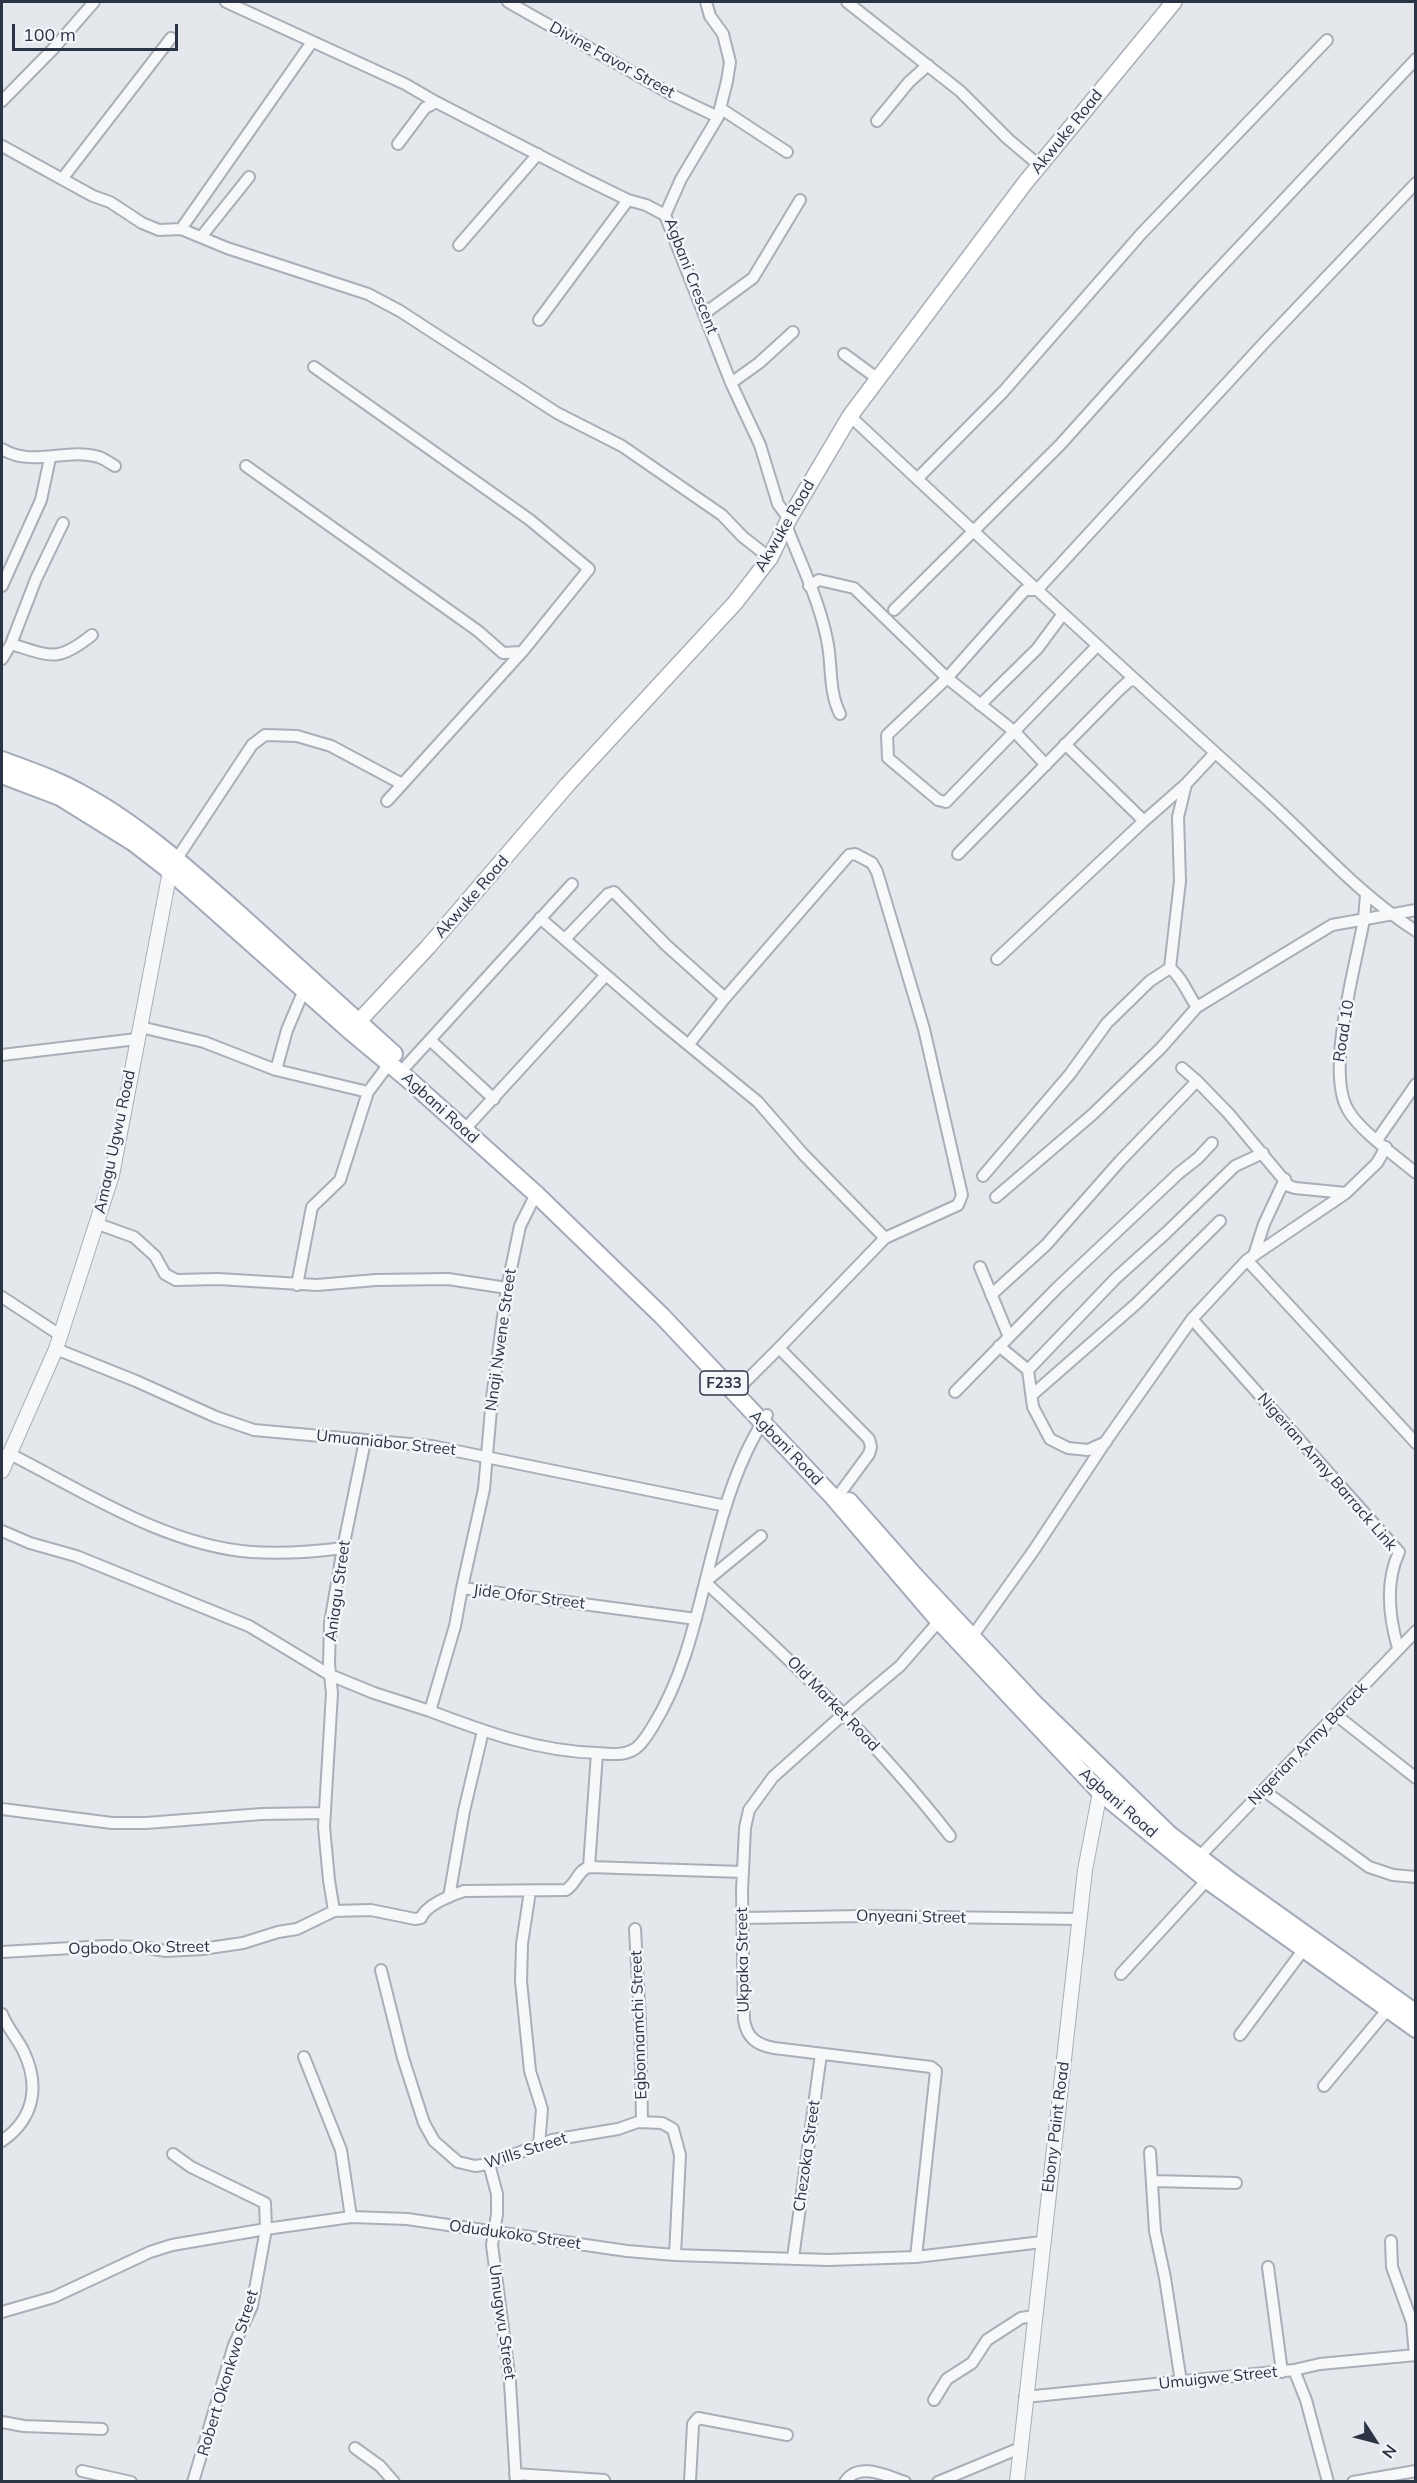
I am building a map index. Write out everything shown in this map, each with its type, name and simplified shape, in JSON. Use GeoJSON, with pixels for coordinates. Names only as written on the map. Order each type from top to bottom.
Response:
{"type":"FeatureCollection","features":[{"type":"Feature","properties":{"kind":"main road","name":"Akwuke Road"},"geometry":{"type":"LineString","coordinates":[[354,1026],[428,947],[568,784],[735,603],[770,558],[787,522],[850,416],[977,246],[1174,2]]}},
{"type":"Feature","properties":{"kind":"main road","name":"Agbani Road"},"geometry":{"type":"LineString","coordinates":[[2,760],[51,778],[89,797],[173,865],[354,1026],[389,1064],[468,1127],[605,1248],[837,1495],[1100,1792],[1207,1880],[1416,2029]]}},
{"type":"Feature","properties":{"kind":"main road","name":"Agbani Road"},"geometry":{"type":"LineString","coordinates":[[2,775],[33,785],[81,808],[134,843],[173,865],[304,990],[430,1084],[468,1127],[736,1388]]}},
{"type":"Feature","properties":{"kind":"main road","name":"Agbani Road"},"geometry":{"type":"LineString","coordinates":[[837,1495],[939,1621],[967,1642],[1035,1704],[1169,1834],[1416,2013]]}},
{"type":"Feature","properties":{"kind":"street"},"geometry":{"type":"LineString","coordinates":[[2,101],[54,48],[94,2]]}},
{"type":"Feature","properties":{"kind":"street"},"geometry":{"type":"LineString","coordinates":[[226,2],[405,84],[628,200],[665,214]]}},
{"type":"Feature","properties":{"kind":"street","name":"Divine Favor Street"},"geometry":{"type":"LineString","coordinates":[[508,2],[674,96],[719,112],[787,152]]}},
{"type":"Feature","properties":{"kind":"street","name":"Agbani Crescent"},"geometry":{"type":"LineString","coordinates":[[706,2],[710,16],[723,34],[730,62],[719,112],[681,179],[665,214],[731,384],[760,445],[778,504],[787,522],[828,646],[830,678],[835,704],[840,714]]}},
{"type":"Feature","properties":{"kind":"street"},"geometry":{"type":"LineString","coordinates":[[847,2],[960,91],[1008,139],[1040,166]]}},
{"type":"Feature","properties":{"kind":"street"},"geometry":{"type":"LineString","coordinates":[[62,179],[171,38]]}},
{"type":"Feature","properties":{"kind":"street"},"geometry":{"type":"LineString","coordinates":[[917,479],[1003,392],[1141,234],[1327,40]]}},
{"type":"Feature","properties":{"kind":"street"},"geometry":{"type":"LineString","coordinates":[[181,229],[312,42]]}},
{"type":"Feature","properties":{"kind":"street"},"geometry":{"type":"LineString","coordinates":[[894,610],[1060,445],[1201,288],[1416,59]]}},
{"type":"Feature","properties":{"kind":"street"},"geometry":{"type":"LineString","coordinates":[[877,121],[909,82],[928,65]]}},
{"type":"Feature","properties":{"kind":"street"},"geometry":{"type":"LineString","coordinates":[[398,144],[425,108],[436,102]]}},
{"type":"Feature","properties":{"kind":"street"},"geometry":{"type":"LineString","coordinates":[[2,146],[93,196],[110,202],[142,223],[159,230],[181,229],[249,255],[355,288],[376,298],[557,413],[622,446],[722,515],[743,537],[770,558]]}},
{"type":"Feature","properties":{"kind":"street"},"geometry":{"type":"LineString","coordinates":[[459,245],[538,154]]}},
{"type":"Feature","properties":{"kind":"street"},"geometry":{"type":"LineString","coordinates":[[201,237],[249,177]]}},
{"type":"Feature","properties":{"kind":"street"},"geometry":{"type":"LineString","coordinates":[[1097,646],[946,802],[938,800],[888,758],[887,735],[946,678],[1026,590],[1037,590],[1263,344],[1416,183]]}},
{"type":"Feature","properties":{"kind":"street"},"geometry":{"type":"LineString","coordinates":[[539,320],[628,200]]}},
{"type":"Feature","properties":{"kind":"street"},"geometry":{"type":"LineString","coordinates":[[705,313],[753,278],[800,200]]}},
{"type":"Feature","properties":{"kind":"street"},"geometry":{"type":"LineString","coordinates":[[731,384],[759,363],[793,332]]}},
{"type":"Feature","properties":{"kind":"street"},"geometry":{"type":"LineString","coordinates":[[844,354],[878,379]]}},
{"type":"Feature","properties":{"kind":"street"},"geometry":{"type":"LineString","coordinates":[[314,367],[530,520],[589,569],[522,652],[387,801]]}},
{"type":"Feature","properties":{"kind":"street"},"geometry":{"type":"LineString","coordinates":[[850,416],[1129,678],[1263,797],[1366,895],[1416,930]]}},
{"type":"Feature","properties":{"kind":"street"},"geometry":{"type":"LineString","coordinates":[[2,448],[33,458],[66,455],[99,457],[116,466]]}},
{"type":"Feature","properties":{"kind":"street"},"geometry":{"type":"LineString","coordinates":[[2,586],[40,500],[50,458]]}},
{"type":"Feature","properties":{"kind":"street"},"geometry":{"type":"LineString","coordinates":[[246,466],[478,632],[503,653],[522,652]]}},
{"type":"Feature","properties":{"kind":"street"},"geometry":{"type":"LineString","coordinates":[[2,659],[11,644],[36,579],[63,523]]}},
{"type":"Feature","properties":{"kind":"street"},"geometry":{"type":"LineString","coordinates":[[809,586],[819,579],[854,588],[946,678],[1015,732],[1046,765]]}},
{"type":"Feature","properties":{"kind":"street"},"geometry":{"type":"LineString","coordinates":[[980,705],[1037,649],[1063,614]]}},
{"type":"Feature","properties":{"kind":"street"},"geometry":{"type":"LineString","coordinates":[[11,644],[50,655],[59,655],[74,649],[92,635]]}},
{"type":"Feature","properties":{"kind":"street"},"geometry":{"type":"LineString","coordinates":[[958,854],[1129,678]]}},
{"type":"Feature","properties":{"kind":"street"},"geometry":{"type":"LineString","coordinates":[[173,865],[252,745],[265,735],[297,736],[331,746],[402,784]]}},
{"type":"Feature","properties":{"kind":"street"},"geometry":{"type":"LineString","coordinates":[[1065,744],[1144,820]]}},
{"type":"Feature","properties":{"kind":"street"},"geometry":{"type":"LineString","coordinates":[[997,959],[1144,820],[1186,784],[1214,754]]}},
{"type":"Feature","properties":{"kind":"street"},"geometry":{"type":"LineString","coordinates":[[1170,968],[1180,881],[1178,817],[1186,784]]}},
{"type":"Feature","properties":{"kind":"street"},"geometry":{"type":"LineString","coordinates":[[689,1044],[725,998],[849,855],[855,854],[872,863],[877,872],[924,1029],[962,1195],[958,1205],[885,1238],[779,1348],[736,1388]]}},
{"type":"Feature","properties":{"kind":"street","name":"Amagu Ugwu Road"},"geometry":{"type":"LineString","coordinates":[[2,1471],[6,1454],[56,1349],[112,1176],[173,865]]}},
{"type":"Feature","properties":{"kind":"street"},"geometry":{"type":"LineString","coordinates":[[407,1065],[572,884]]}},
{"type":"Feature","properties":{"kind":"street"},"geometry":{"type":"LineString","coordinates":[[565,939],[608,894],[614,891],[666,945],[725,998]]}},
{"type":"Feature","properties":{"kind":"street","name":"Road 10"},"geometry":{"type":"LineString","coordinates":[[1366,895],[1364,919],[1342,1037],[1338,1077],[1340,1092],[1348,1112],[1416,1173]]}},
{"type":"Feature","properties":{"kind":"street"},"geometry":{"type":"LineString","coordinates":[[996,1197],[1093,1114],[1161,1048],[1197,1007],[1332,925],[1416,910]]}},
{"type":"Feature","properties":{"kind":"street"},"geometry":{"type":"LineString","coordinates":[[540,918],[758,1102],[803,1154],[885,1238]]}},
{"type":"Feature","properties":{"kind":"street"},"geometry":{"type":"LineString","coordinates":[[1170,968],[1176,973],[1186,993],[1197,1007]]}},
{"type":"Feature","properties":{"kind":"street"},"geometry":{"type":"LineString","coordinates":[[983,1176],[1062,1083],[1107,1023],[1150,981],[1170,968]]}},
{"type":"Feature","properties":{"kind":"street"},"geometry":{"type":"LineString","coordinates":[[468,1127],[606,975]]}},
{"type":"Feature","properties":{"kind":"street"},"geometry":{"type":"LineString","coordinates":[[276,1070],[287,1030],[304,990]]}},
{"type":"Feature","properties":{"kind":"street"},"geometry":{"type":"LineString","coordinates":[[2,1055],[139,1033],[204,1042],[276,1070],[369,1092]]}},
{"type":"Feature","properties":{"kind":"street"},"geometry":{"type":"LineString","coordinates":[[430,1040],[494,1098]]}},
{"type":"Feature","properties":{"kind":"street"},"geometry":{"type":"LineString","coordinates":[[297,1285],[312,1207],[340,1180],[369,1092],[389,1064]]}},
{"type":"Feature","properties":{"kind":"street"},"geometry":{"type":"LineString","coordinates":[[1182,1068],[1197,1081],[1263,1153],[1289,1185],[1295,1188],[1346,1193]]}},
{"type":"Feature","properties":{"kind":"street"},"geometry":{"type":"LineString","coordinates":[[991,1295],[1046,1245],[1120,1161],[1197,1081]]}},
{"type":"Feature","properties":{"kind":"street"},"geometry":{"type":"LineString","coordinates":[[967,1642],[1034,1550],[1192,1319],[1251,1258],[1346,1193],[1377,1163],[1382,1144],[1416,1084]]}},
{"type":"Feature","properties":{"kind":"street"},"geometry":{"type":"LineString","coordinates":[[955,1392],[1057,1288],[1212,1143]]}},
{"type":"Feature","properties":{"kind":"street"},"geometry":{"type":"LineString","coordinates":[[1028,1370],[1116,1278],[1235,1166],[1263,1153]]}},
{"type":"Feature","properties":{"kind":"street"},"geometry":{"type":"LineString","coordinates":[[1251,1258],[1285,1179]]}},
{"type":"Feature","properties":{"kind":"street","name":"Nnaji Nwene Street"},"geometry":{"type":"LineString","coordinates":[[484,1489],[507,1288],[520,1226],[536,1194]]}},
{"type":"Feature","properties":{"kind":"street"},"geometry":{"type":"LineString","coordinates":[[1032,1395],[1136,1304],[1220,1221]]}},
{"type":"Feature","properties":{"kind":"street"},"geometry":{"type":"LineString","coordinates":[[98,1224],[120,1230],[142,1242],[155,1256],[165,1274],[176,1280],[218,1279],[297,1285],[400,1278],[448,1279],[507,1288]]}},
{"type":"Feature","properties":{"kind":"street"},"geometry":{"type":"LineString","coordinates":[[1251,1258],[1416,1443]]}},
{"type":"Feature","properties":{"kind":"street"},"geometry":{"type":"LineString","coordinates":[[980,1267],[1010,1337]]}},
{"type":"Feature","properties":{"kind":"street"},"geometry":{"type":"LineString","coordinates":[[2,1297],[60,1335]]}},
{"type":"Feature","properties":{"kind":"street","name":"Nigerian Army Barrack Link"},"geometry":{"type":"LineString","coordinates":[[1192,1319],[1399,1552],[1394,1564],[1390,1591],[1391,1616],[1398,1648]]}},
{"type":"Feature","properties":{"kind":"street"},"geometry":{"type":"LineString","coordinates":[[999,1346],[1028,1370],[1033,1407],[1050,1439],[1068,1448],[1088,1450],[1106,1442]]}},
{"type":"Feature","properties":{"kind":"street"},"geometry":{"type":"LineString","coordinates":[[779,1348],[870,1439],[869,1454],[837,1495]]}},
{"type":"Feature","properties":{"kind":"street","name":"Umuaniabor Street"},"geometry":{"type":"LineString","coordinates":[[56,1349],[236,1425],[281,1433],[432,1446],[726,1506]]}},
{"type":"Feature","properties":{"kind":"street"},"geometry":{"type":"LineString","coordinates":[[2,1531],[30,1543],[76,1556],[249,1626],[330,1675],[374,1693],[505,1739],[543,1748],[619,1754],[633,1750],[651,1730],[675,1687],[726,1506],[751,1442],[765,1419]]}},
{"type":"Feature","properties":{"kind":"street","name":"Aniagu Street"},"geometry":{"type":"LineString","coordinates":[[334,1911],[329,1880],[325,1813],[332,1693],[330,1623],[365,1441]]}},
{"type":"Feature","properties":{"kind":"street"},"geometry":{"type":"LineString","coordinates":[[6,1454],[127,1514],[184,1536],[251,1552],[312,1552],[343,1548]]}},
{"type":"Feature","properties":{"kind":"street","name":"Jide Ofor Street"},"geometry":{"type":"LineString","coordinates":[[484,1489],[462,1588],[696,1619]]}},
{"type":"Feature","properties":{"kind":"street"},"geometry":{"type":"LineString","coordinates":[[705,1582],[761,1536]]}},
{"type":"Feature","properties":{"kind":"street","name":"Old Market Road"},"geometry":{"type":"LineString","coordinates":[[705,1582],[781,1650],[844,1713],[888,1761],[950,1836]]}},
{"type":"Feature","properties":{"kind":"street"},"geometry":{"type":"LineString","coordinates":[[430,1711],[455,1626],[462,1588]]}},
{"type":"Feature","properties":{"kind":"street","name":"Ukpaka Street"},"geometry":{"type":"LineString","coordinates":[[916,2257],[936,2071],[931,2067],[762,2046],[757,2043],[747,2031],[744,2020],[743,1872],[745,1820],[755,1800],[773,1777],[900,1666],[939,1621]]}},
{"type":"Feature","properties":{"kind":"street","name":"Nigerian Army Barack"},"geometry":{"type":"LineString","coordinates":[[1199,1857],[1416,1631]]}},
{"type":"Feature","properties":{"kind":"street"},"geometry":{"type":"LineString","coordinates":[[1336,1714],[1416,1778]]}},
{"type":"Feature","properties":{"kind":"street"},"geometry":{"type":"LineString","coordinates":[[449,1897],[464,1811],[483,1731]]}},
{"type":"Feature","properties":{"kind":"street"},"geometry":{"type":"LineString","coordinates":[[597,1753],[589,1867],[645,1867],[743,1872]]}},
{"type":"Feature","properties":{"kind":"street","name":"Ebony Paint Road"},"geometry":{"type":"LineString","coordinates":[[1017,2481],[1085,1870],[1100,1792],[1112,1778]]}},
{"type":"Feature","properties":{"kind":"street"},"geometry":{"type":"LineString","coordinates":[[1263,1790],[1369,1867],[1393,1875],[1416,1876]]}},
{"type":"Feature","properties":{"kind":"street"},"geometry":{"type":"LineString","coordinates":[[2,1809],[112,1823],[146,1823],[262,1814],[325,1813]]}},
{"type":"Feature","properties":{"kind":"street","name":"Ogbodo Oko Street"},"geometry":{"type":"LineString","coordinates":[[7,1952],[106,1946],[141,1947],[166,1951],[202,1949],[243,1943],[278,1932],[297,1929],[334,1911],[371,1910],[415,1919],[421,1918],[423,1913],[449,1897],[464,1891],[566,1890],[573,1885],[580,1873],[589,1867]]}},
{"type":"Feature","properties":{"kind":"street"},"geometry":{"type":"LineString","coordinates":[[1121,1974],[1207,1880]]}},
{"type":"Feature","properties":{"kind":"street"},"geometry":{"type":"LineString","coordinates":[[530,1891],[522,1944],[521,1981],[530,2071],[542,2109],[539,2145]]}},
{"type":"Feature","properties":{"kind":"street","name":"Onyeani Street"},"geometry":{"type":"LineString","coordinates":[[743,1918],[862,1916],[1080,1919]]}},
{"type":"Feature","properties":{"kind":"street","name":"Egbonnamchi Street"},"geometry":{"type":"LineString","coordinates":[[635,1929],[642,2121]]}},
{"type":"Feature","properties":{"kind":"street"},"geometry":{"type":"LineString","coordinates":[[1240,2035],[1304,1949]]}},
{"type":"Feature","properties":{"kind":"street"},"geometry":{"type":"LineString","coordinates":[[2,1961],[7,1952]]}},
{"type":"Feature","properties":{"kind":"street","name":"Wills Street"},"geometry":{"type":"LineString","coordinates":[[381,1970],[402,2058],[431,2137],[441,2149],[458,2162],[475,2166],[489,2164],[552,2139],[618,2129],[642,2121],[669,2125],[673,2128],[679,2145],[675,2255]]}},
{"type":"Feature","properties":{"kind":"street"},"geometry":{"type":"LineString","coordinates":[[1324,2086],[1388,2009]]}},
{"type":"Feature","properties":{"kind":"street"},"geometry":{"type":"LineString","coordinates":[[2,2014],[7,2027],[22,2047],[34,2079],[28,2111],[19,2125],[2,2141]]}},
{"type":"Feature","properties":{"kind":"street","name":"Chezoka Street"},"geometry":{"type":"LineString","coordinates":[[793,2258],[821,2054]]}},
{"type":"Feature","properties":{"kind":"street"},"geometry":{"type":"LineString","coordinates":[[304,2057],[341,2150],[351,2217]]}},
{"type":"Feature","properties":{"kind":"street"},"geometry":{"type":"LineString","coordinates":[[1150,2152],[1155,2231],[1165,2278],[1181,2382]]}},
{"type":"Feature","properties":{"kind":"street"},"geometry":{"type":"LineString","coordinates":[[173,2154],[191,2167],[265,2204],[266,2229]]}},
{"type":"Feature","properties":{"kind":"street","name":"Umugwu Street"},"geometry":{"type":"LineString","coordinates":[[489,2164],[497,2194],[497,2214],[492,2245],[510,2382],[515,2478]]}},
{"type":"Feature","properties":{"kind":"street"},"geometry":{"type":"LineString","coordinates":[[1152,2181],[1236,2183]]}},
{"type":"Feature","properties":{"kind":"street","name":"Odudukoko Street"},"geometry":{"type":"LineString","coordinates":[[2,2312],[54,2297],[150,2252],[172,2245],[351,2217],[407,2219],[627,2251],[675,2255],[828,2260],[916,2257],[1042,2242]]}},
{"type":"Feature","properties":{"kind":"street","name":"Robert Okonkwo Street"},"geometry":{"type":"LineString","coordinates":[[193,2481],[234,2345],[252,2306],[266,2229]]}},
{"type":"Feature","properties":{"kind":"street"},"geometry":{"type":"LineString","coordinates":[[1294,2370],[1320,2364],[1415,2355],[1412,2322],[1392,2267],[1391,2241]]}},
{"type":"Feature","properties":{"kind":"street"},"geometry":{"type":"LineString","coordinates":[[1268,2267],[1282,2372]]}},
{"type":"Feature","properties":{"kind":"street"},"geometry":{"type":"LineString","coordinates":[[934,2400],[947,2379],[972,2363],[987,2340],[1021,2318],[1034,2316]]}},
{"type":"Feature","properties":{"kind":"street","name":"Umuigwe Street"},"geometry":{"type":"LineString","coordinates":[[1025,2397],[1294,2370],[1306,2400],[1328,2481]]}},
{"type":"Feature","properties":{"kind":"street"},"geometry":{"type":"LineString","coordinates":[[690,2481],[693,2424],[698,2418],[787,2435]]}},
{"type":"Feature","properties":{"kind":"street"},"geometry":{"type":"LineString","coordinates":[[2,2422],[24,2427],[102,2429]]}},
{"type":"Feature","properties":{"kind":"street"},"geometry":{"type":"LineString","coordinates":[[355,2448],[380,2466],[394,2481]]}},
{"type":"Feature","properties":{"kind":"street"},"geometry":{"type":"LineString","coordinates":[[938,2481],[1020,2448]]}},
{"type":"Feature","properties":{"kind":"street"},"geometry":{"type":"LineString","coordinates":[[82,2471],[131,2481]]}},
{"type":"Feature","properties":{"kind":"street"},"geometry":{"type":"LineString","coordinates":[[845,2481],[850,2475],[861,2471],[905,2481]]}},
{"type":"Feature","properties":{"kind":"street"},"geometry":{"type":"LineString","coordinates":[[1353,2481],[1416,2471]]}},
{"type":"Feature","properties":{"kind":"street"},"geometry":{"type":"LineString","coordinates":[[515,2478],[604,2480]]}}]}
